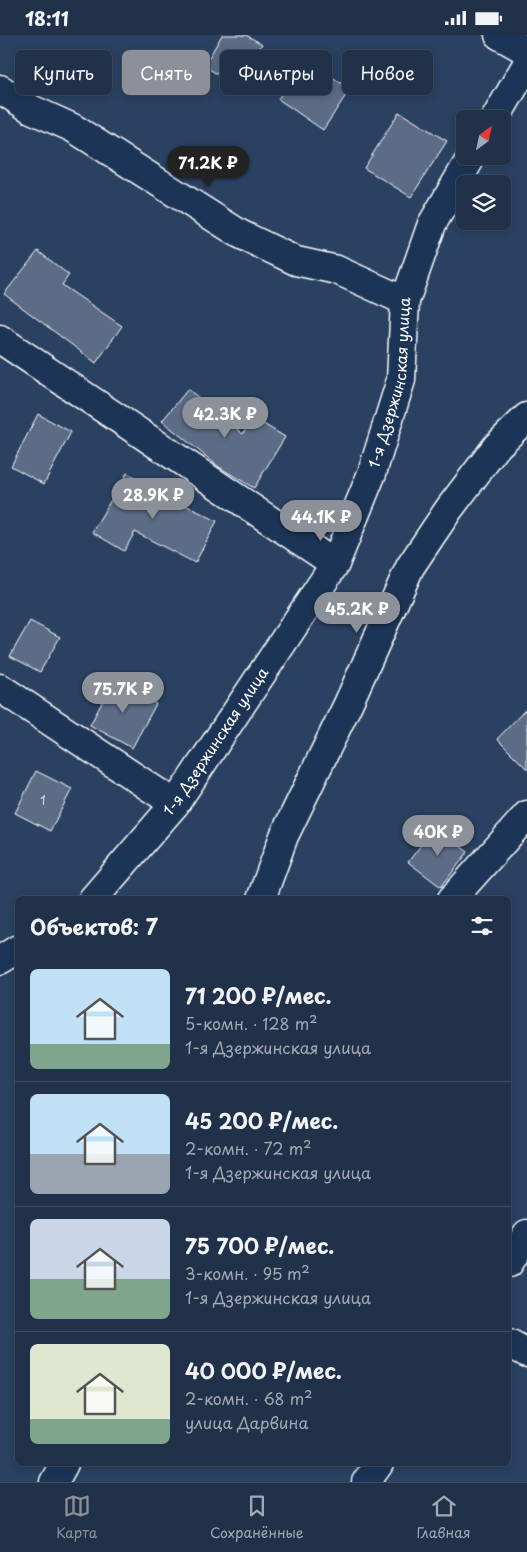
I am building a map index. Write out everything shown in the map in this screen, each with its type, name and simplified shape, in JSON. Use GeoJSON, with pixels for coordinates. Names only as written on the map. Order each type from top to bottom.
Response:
{"type":"FeatureCollection","features":[{"type":"Feature","properties":{"kind":"street"},"geometry":{"type":"LineString","coordinates":[[499,35],[527,51]]}},
{"type":"Feature","properties":{"kind":"street"},"geometry":{"type":"LineString","coordinates":[[500,110],[527,65]]}},
{"type":"Feature","properties":{"kind":"street"},"geometry":{"type":"LineString","coordinates":[[0,89],[31,109],[73,128],[240,234],[296,261],[337,270],[405,301]]}},
{"type":"Feature","properties":{"kind":"street","name":"1-я Дзержинская улица"},"geometry":{"type":"LineString","coordinates":[[95,896],[175,804],[335,564],[372,473],[401,379],[405,301],[432,224],[467,165]]}},
{"type":"Feature","properties":{"kind":"street"},"geometry":{"type":"LineString","coordinates":[[0,339],[335,564]]}},
{"type":"Feature","properties":{"kind":"street"},"geometry":{"type":"LineString","coordinates":[[262,896],[284,837],[410,567],[448,509],[497,446],[527,417]]}},
{"type":"Feature","properties":{"kind":"street"},"geometry":{"type":"LineString","coordinates":[[0,687],[175,804]]}},
{"type":"Feature","properties":{"kind":"street"},"geometry":{"type":"LineString","coordinates":[[455,896],[527,815]]}},
{"type":"Feature","properties":{"kind":"street"},"geometry":{"type":"LineString","coordinates":[[0,960],[15,951]]}},
{"type":"Feature","properties":{"kind":"street"},"geometry":{"type":"LineString","coordinates":[[511,1260],[527,1234]]}},
{"type":"Feature","properties":{"kind":"street"},"geometry":{"type":"LineString","coordinates":[[511,1344],[527,1353]]}},
{"type":"Feature","properties":{"kind":"street"},"geometry":{"type":"LineString","coordinates":[[54,1482],[63,1466]]}},
{"type":"Feature","properties":{"kind":"street"},"geometry":{"type":"LineString","coordinates":[[366,1482],[377,1466]]}},
{"type":"Feature","properties":{"kind":"building"},"geometry":{"type":"Polygon","coordinates":[[[222,35],[246,35],[262,44],[258,50],[220,50],[220,76],[210,70],[210,56],[222,35]]]}},
{"type":"Feature","properties":{"kind":"building"},"geometry":{"type":"Polygon","coordinates":[[[332,77],[342,84],[342,95],[346,95],[323,130],[278,99],[281,95],[332,95],[332,77]]]}},
{"type":"Feature","properties":{"kind":"building"},"geometry":{"type":"Polygon","coordinates":[[[399,112],[447,141],[411,197],[364,168],[399,112]]]}},
{"type":"Feature","properties":{"kind":"building"},"geometry":{"type":"Polygon","coordinates":[[[38,251],[69,275],[62,285],[122,326],[96,363],[4,294],[38,251]]]}},
{"type":"Feature","properties":{"kind":"building"},"geometry":{"type":"Polygon","coordinates":[[[188,389],[243,434],[252,417],[285,437],[254,488],[219,467],[162,421],[188,389]]]}},
{"type":"Feature","properties":{"kind":"building"},"geometry":{"type":"Polygon","coordinates":[[[38,414],[71,432],[44,484],[11,466],[38,414]]]}},
{"type":"Feature","properties":{"kind":"building"},"geometry":{"type":"Polygon","coordinates":[[[127,473],[177,503],[177,501],[217,521],[195,563],[135,532],[124,551],[92,532],[127,473]]]}},
{"type":"Feature","properties":{"kind":"building"},"geometry":{"type":"Polygon","coordinates":[[[30,621],[60,637],[40,672],[10,656],[30,621]]]}},
{"type":"Feature","properties":{"kind":"building"},"geometry":{"type":"Polygon","coordinates":[[[114,680],[156,704],[132,748],[90,725],[114,680]]]}},
{"type":"Feature","properties":{"kind":"building"},"geometry":{"type":"Polygon","coordinates":[[[527,708],[527,769],[497,739],[527,708]]]}},
{"type":"Feature","properties":{"kind":"building"},"geometry":{"type":"Polygon","coordinates":[[[36,771],[72,789],[50,831],[15,813],[36,771]]]}},
{"type":"Feature","properties":{"kind":"building"},"geometry":{"type":"Polygon","coordinates":[[[435,827],[468,852],[441,887],[408,862],[435,827]]]}}]}
